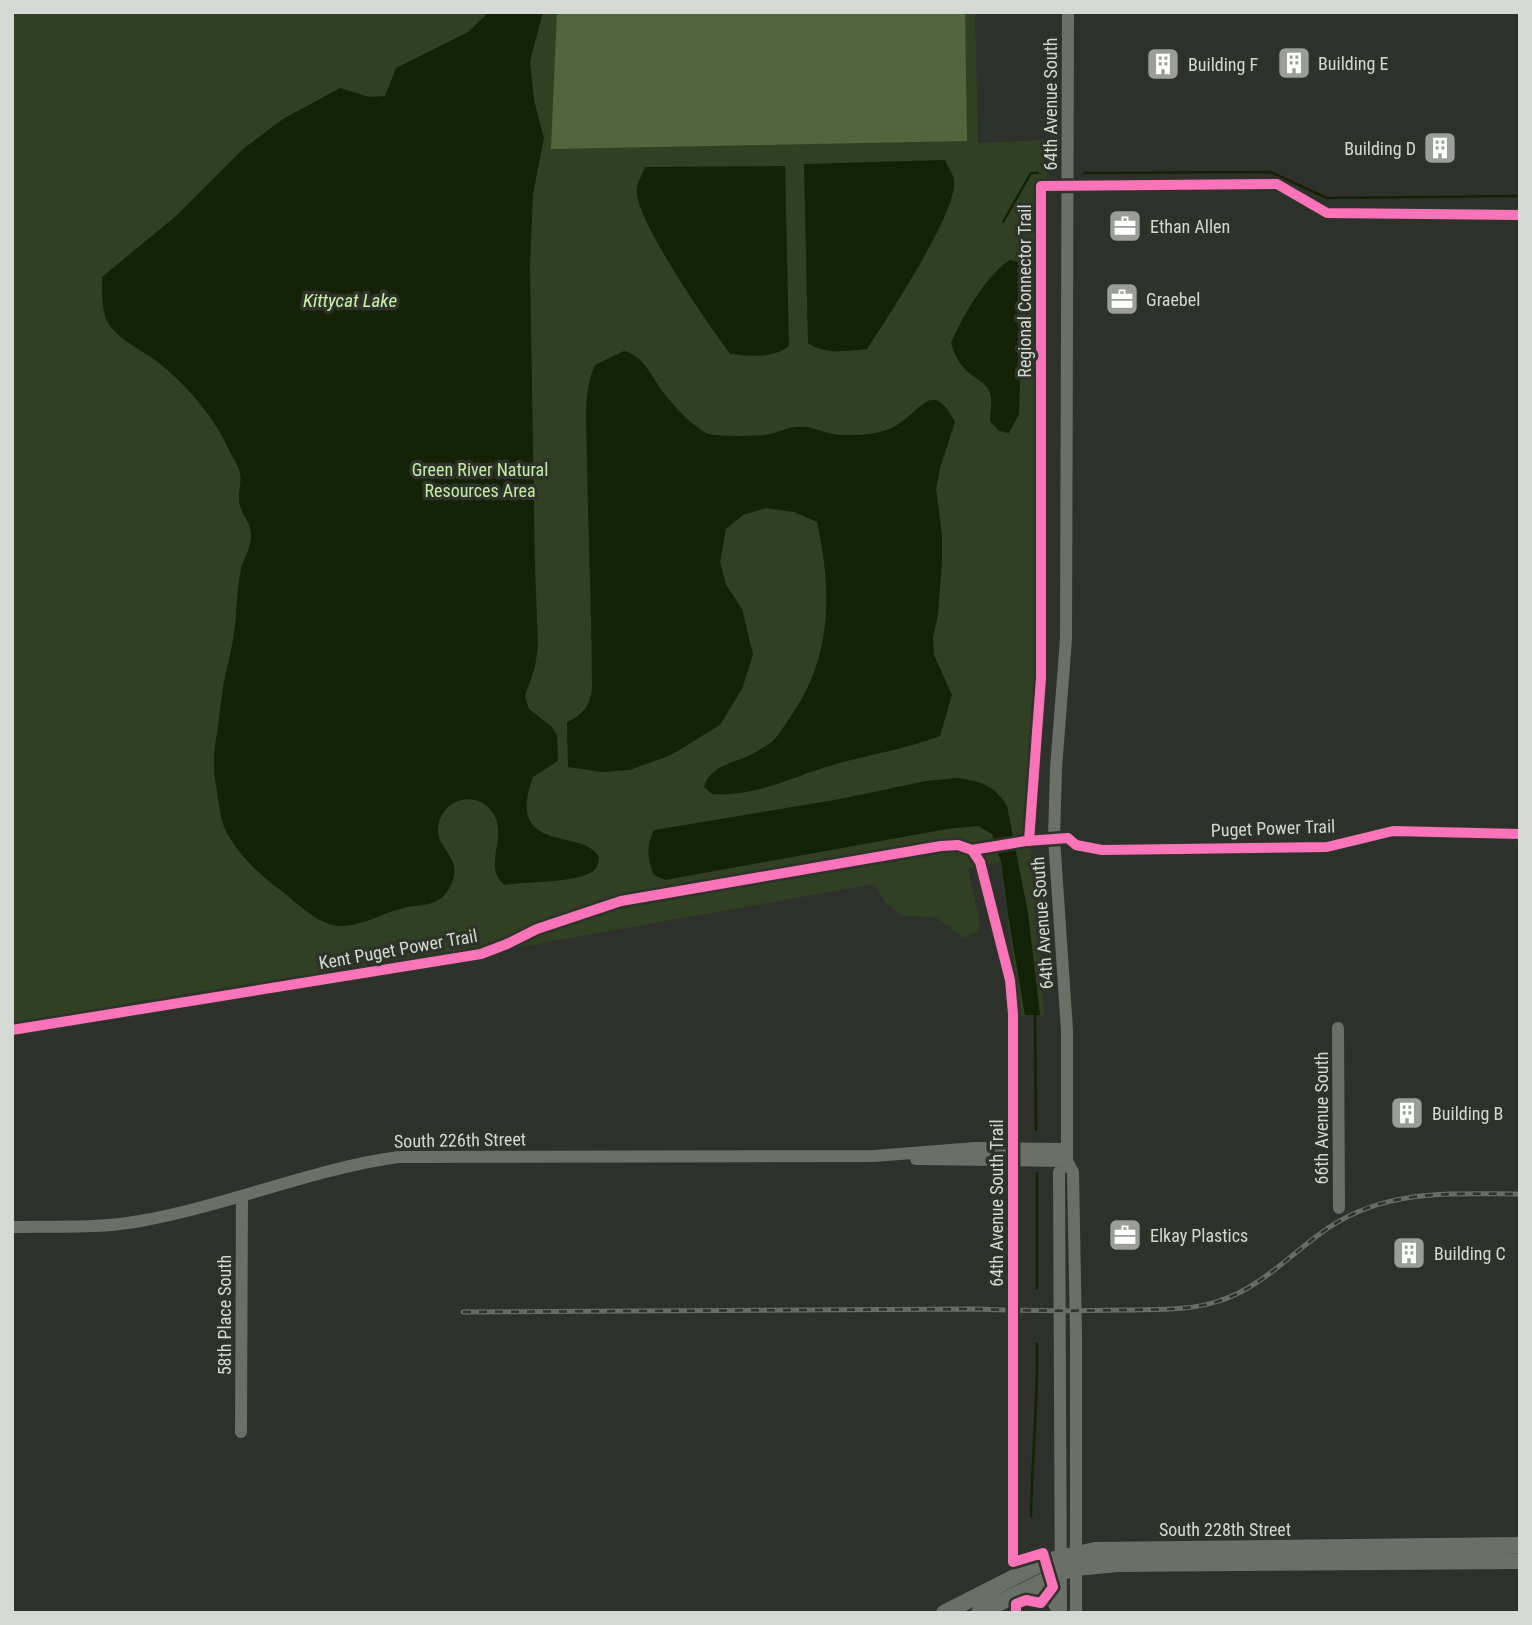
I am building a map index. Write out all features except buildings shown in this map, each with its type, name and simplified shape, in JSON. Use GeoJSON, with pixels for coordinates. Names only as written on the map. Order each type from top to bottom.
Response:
{"type":"FeatureCollection","features":[{"type":"Feature","properties":{"kind":"main road","name":"South 228th Street"},"geometry":{"type":"LineString","coordinates":[[944,1613],[1006,1580],[1123,1549],[1520,1545]]}},
{"type":"Feature","properties":{"kind":"main road","name":"South 228th Street"},"geometry":{"type":"LineString","coordinates":[[979,1613],[1027,1589],[1069,1562],[1117,1564],[1520,1561]]}},
{"type":"Feature","properties":{"kind":"street","name":"64th Avenue South"},"geometry":{"type":"LineString","coordinates":[[1068,12],[1066,631],[1054,838],[1067,1030],[1066,1155],[1059,1172],[1069,1562],[1076,1613]]}},
{"type":"Feature","properties":{"kind":"street","name":"66th Avenue South"},"geometry":{"type":"LineString","coordinates":[[1338,1028],[1339,1208]]}},
{"type":"Feature","properties":{"kind":"street","name":"South 226th Street"},"geometry":{"type":"LineString","coordinates":[[12,1227],[106,1226],[141,1221],[242,1197],[373,1160],[398,1157],[874,1156],[976,1148],[1066,1155]]}},
{"type":"Feature","properties":{"kind":"street","name":"58th Place South"},"geometry":{"type":"LineString","coordinates":[[241,1432],[242,1197]]}},
{"type":"Feature","properties":{"kind":"street","name":"64th Avenue South"},"geometry":{"type":"LineString","coordinates":[[1060,1613],[1069,1562]]}},
{"type":"Feature","properties":{"kind":"street"},"geometry":{"type":"LineString","coordinates":[[1027,1589],[1047,1594],[1060,1613]]}},
{"type":"Feature","properties":{"kind":"green space","name":"Green River Natural Resources Area"},"geometry":{"type":"Polygon","coordinates":[[[12,12],[975,12],[978,143],[1047,140],[1045,685],[1031,857],[1044,1015],[1021,1016],[1000,862],[968,868],[980,923],[977,931],[965,938],[935,917],[903,916],[885,902],[874,884],[12,1037],[12,12]]]}},
{"type":"Feature","properties":{"kind":"shaded area"},"geometry":{"type":"Polygon","coordinates":[[[557,12],[965,12],[967,141],[551,149],[557,12]]]}},
{"type":"Feature","properties":{"kind":"water","name":"Kittycat Lake"},"geometry":{"type":"Polygon","coordinates":[[[486,12],[543,12],[530,61],[534,100],[544,138],[533,194],[530,265],[538,646],[535,667],[525,696],[529,709],[551,726],[557,735],[558,761],[533,777],[527,802],[529,819],[537,829],[591,848],[599,857],[596,868],[580,877],[505,885],[495,870],[498,832],[493,813],[478,801],[460,800],[445,810],[438,829],[454,869],[452,882],[442,897],[432,903],[403,908],[356,924],[331,925],[316,918],[267,880],[244,857],[224,827],[215,778],[214,751],[234,632],[240,574],[251,537],[250,527],[239,501],[240,473],[215,424],[189,391],[159,363],[127,342],[110,326],[104,309],[102,277],[176,216],[243,149],[283,119],[340,88],[369,97],[385,96],[396,68],[468,32],[486,12]]]}},
{"type":"Feature","properties":{"kind":"water"},"geometry":{"type":"Polygon","coordinates":[[[945,160],[954,180],[945,215],[920,265],[867,349],[828,351],[808,343],[804,164],[945,160]]]}},
{"type":"Feature","properties":{"kind":"water"},"geometry":{"type":"Polygon","coordinates":[[[785,166],[789,346],[768,355],[730,354],[659,246],[639,203],[637,188],[645,167],[785,166]]]}},
{"type":"Feature","properties":{"kind":"water"},"geometry":{"type":"Polygon","coordinates":[[[1010,260],[1018,262],[1022,271],[1023,290],[1019,414],[1009,433],[999,431],[990,421],[989,390],[962,366],[951,343],[968,309],[984,286],[1010,260]]]}},
{"type":"Feature","properties":{"kind":"water"},"geometry":{"type":"Polygon","coordinates":[[[624,351],[637,357],[683,414],[710,434],[764,435],[802,427],[837,435],[863,435],[895,426],[920,406],[933,400],[940,402],[947,409],[955,422],[936,489],[942,535],[942,561],[938,614],[933,638],[934,655],[952,695],[940,736],[743,793],[712,794],[704,787],[715,771],[752,754],[775,739],[803,696],[821,648],[826,599],[817,522],[794,512],[766,508],[743,515],[726,529],[720,562],[726,585],[742,609],[753,655],[742,689],[720,725],[671,755],[630,770],[602,772],[568,767],[567,722],[585,709],[592,689],[586,425],[588,388],[595,365],[624,351]]]}},
{"type":"Feature","properties":{"kind":"water"},"geometry":{"type":"Polygon","coordinates":[[[957,778],[986,785],[997,793],[1007,806],[1028,913],[1040,1015],[1025,1015],[1001,862],[992,834],[978,826],[947,829],[665,880],[654,875],[650,864],[648,853],[654,830],[840,799],[926,781],[957,778]]]}},
{"type":"Feature","properties":{"kind":"waterway"},"geometry":{"type":"LineString","coordinates":[[1084,173],[1270,172],[1327,198],[1520,196]]}},
{"type":"Feature","properties":{"kind":"waterway"},"geometry":{"type":"LineString","coordinates":[[1003,222],[1031,173],[1038,173]]}},
{"type":"Feature","properties":{"kind":"waterway"},"geometry":{"type":"LineString","coordinates":[[1035,1015],[1036,1130]]}},
{"type":"Feature","properties":{"kind":"waterway"},"geometry":{"type":"LineString","coordinates":[[1037,1173],[1037,1288]]}},
{"type":"Feature","properties":{"kind":"waterway"},"geometry":{"type":"LineString","coordinates":[[1031,1516],[1037,1344]]}},
{"type":"Feature","properties":{"kind":"railway"},"geometry":{"type":"LineString","coordinates":[[463,1312],[975,1309],[1087,1311],[1184,1308],[1219,1301],[1247,1289],[1321,1233],[1344,1218],[1368,1208],[1392,1201],[1441,1194],[1520,1194]]}},
{"type":"Feature","properties":{"kind":"cycle path","name":"Regional Connector Trail"},"geometry":{"type":"LineString","coordinates":[[1029,841],[1041,678],[1041,186],[1277,184],[1327,213],[1520,215]]}},
{"type":"Feature","properties":{"kind":"cycle path","name":"Puget Power Trail"},"geometry":{"type":"LineString","coordinates":[[12,1030],[481,954],[537,929],[621,901],[941,846],[958,845],[972,850],[1026,841],[1068,838],[1076,845],[1102,850],[1327,847],[1393,831],[1520,834]]}},
{"type":"Feature","properties":{"kind":"cycle path","name":"64th Avenue South Trail"},"geometry":{"type":"LineString","coordinates":[[972,850],[980,862],[1010,980],[1013,1014],[1013,1562],[1043,1553],[1053,1587],[1041,1603],[1026,1600],[1016,1604],[1016,1613]]}},
{"type":"Feature","properties":{"kind":"place","name":"Building E"},"geometry":{"type":"Point","coordinates":[1294,63]}},
{"type":"Feature","properties":{"kind":"place","name":"Building F"},"geometry":{"type":"Point","coordinates":[1163,64]}},
{"type":"Feature","properties":{"kind":"place","name":"Building D"},"geometry":{"type":"Point","coordinates":[1440,148]}},
{"type":"Feature","properties":{"kind":"place","name":"Ethan Allen"},"geometry":{"type":"Point","coordinates":[1125,226]}},
{"type":"Feature","properties":{"kind":"place","name":"Graebel"},"geometry":{"type":"Point","coordinates":[1122,299]}},
{"type":"Feature","properties":{"kind":"place","name":"Building B"},"geometry":{"type":"Point","coordinates":[1407,1113]}},
{"type":"Feature","properties":{"kind":"place","name":"Elkay Plastics"},"geometry":{"type":"Point","coordinates":[1125,1235]}},
{"type":"Feature","properties":{"kind":"place","name":"Building C"},"geometry":{"type":"Point","coordinates":[1409,1253]}}]}
